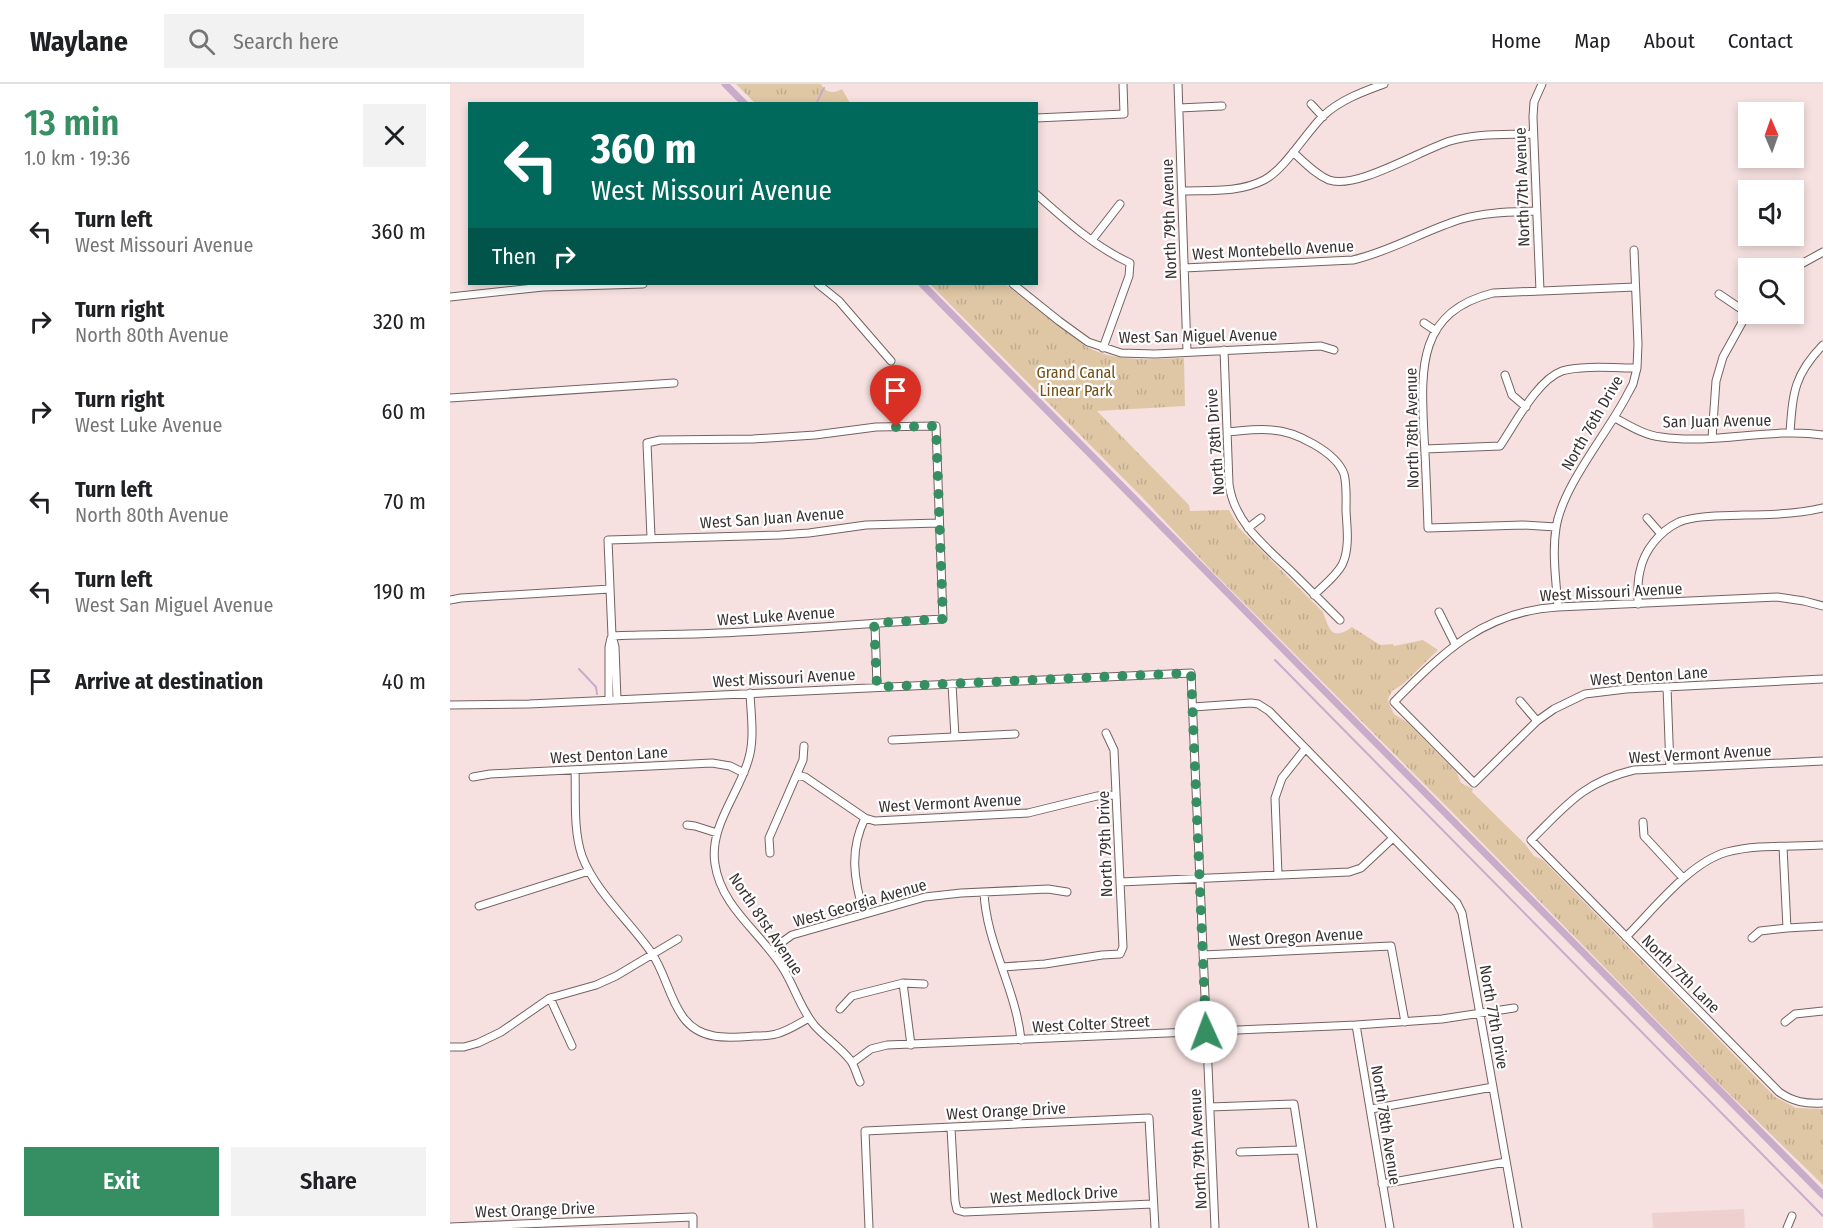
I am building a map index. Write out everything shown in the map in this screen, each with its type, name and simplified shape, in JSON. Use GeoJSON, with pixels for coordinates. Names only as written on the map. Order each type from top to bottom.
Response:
{"type":"FeatureCollection","features":[{"type":"Feature","properties":{"kind":"street"},"geometry":{"type":"LineString","coordinates":[[1038,118],[1124,114],[1123,84]]}},
{"type":"Feature","properties":{"kind":"street","name":"North 79th Avenue"},"geometry":{"type":"LineString","coordinates":[[1178,84],[1187,352]]}},
{"type":"Feature","properties":{"kind":"street"},"geometry":{"type":"LineString","coordinates":[[1182,191],[1242,188],[1265,179],[1293,152],[1323,117],[1340,103],[1384,84]]}},
{"type":"Feature","properties":{"kind":"street","name":"North 77th Avenue"},"geometry":{"type":"LineString","coordinates":[[1540,291],[1533,134],[1534,102],[1542,84]]}},
{"type":"Feature","properties":{"kind":"street"},"geometry":{"type":"LineString","coordinates":[[1311,104],[1323,117]]}},
{"type":"Feature","properties":{"kind":"street"},"geometry":{"type":"LineString","coordinates":[[1179,108],[1222,106]]}},
{"type":"Feature","properties":{"kind":"street"},"geometry":{"type":"LineString","coordinates":[[1293,152],[1317,174],[1331,181],[1348,181],[1362,178],[1454,140],[1472,136],[1533,134]]}},
{"type":"Feature","properties":{"kind":"street"},"geometry":{"type":"LineString","coordinates":[[1038,196],[1092,240],[1130,263],[1129,276],[1103,348]]}},
{"type":"Feature","properties":{"kind":"street"},"geometry":{"type":"LineString","coordinates":[[1092,240],[1120,204]]}},
{"type":"Feature","properties":{"kind":"street","name":"West Montebello Avenue"},"geometry":{"type":"LineString","coordinates":[[1184,268],[1353,260],[1374,255],[1461,219],[1479,215],[1536,211]]}},
{"type":"Feature","properties":{"kind":"street","name":"North 76th Drive"},"geometry":{"type":"LineString","coordinates":[[1558,607],[1554,542],[1564,501],[1615,418],[1633,384],[1637,368],[1634,250]]}},
{"type":"Feature","properties":{"kind":"street"},"geometry":{"type":"LineString","coordinates":[[1804,262],[1823,252]]}},
{"type":"Feature","properties":{"kind":"street"},"geometry":{"type":"LineString","coordinates":[[450,297],[543,287],[610,285]]}},
{"type":"Feature","properties":{"kind":"street"},"geometry":{"type":"LineString","coordinates":[[819,285],[839,301],[891,361]]}},
{"type":"Feature","properties":{"kind":"street","name":"West San Miguel Avenue"},"geometry":{"type":"LineString","coordinates":[[1014,285],[1088,342],[1121,353],[1321,346],[1334,350]]}},
{"type":"Feature","properties":{"kind":"street"},"geometry":{"type":"LineString","coordinates":[[1424,323],[1436,331],[1456,309],[1479,296],[1493,293],[1635,287]]}},
{"type":"Feature","properties":{"kind":"street"},"geometry":{"type":"LineString","coordinates":[[1719,294],[1738,306]]}},
{"type":"Feature","properties":{"kind":"street"},"geometry":{"type":"LineString","coordinates":[[1712,438],[1716,381],[1723,357],[1741,324]]}},
{"type":"Feature","properties":{"kind":"street","name":"North 78th Avenue"},"geometry":{"type":"LineString","coordinates":[[1436,331],[1429,342],[1422,373],[1428,528],[1522,525],[1556,527]]}},
{"type":"Feature","properties":{"kind":"street"},"geometry":{"type":"LineString","coordinates":[[1791,432],[1793,397],[1798,380],[1808,360],[1823,345]]}},
{"type":"Feature","properties":{"kind":"street","name":"North 78th Drive"},"geometry":{"type":"LineString","coordinates":[[1224,350],[1230,494],[1233,504],[1248,528],[1340,620]]}},
{"type":"Feature","properties":{"kind":"street"},"geometry":{"type":"LineString","coordinates":[[1425,449],[1500,446],[1547,380],[1561,372],[1574,369],[1637,368]]}},
{"type":"Feature","properties":{"kind":"street"},"geometry":{"type":"LineString","coordinates":[[1505,375],[1512,394],[1526,407]]}},
{"type":"Feature","properties":{"kind":"street"},"geometry":{"type":"LineString","coordinates":[[450,398],[674,382]]}},
{"type":"Feature","properties":{"kind":"street","name":"San Juan Avenue"},"geometry":{"type":"LineString","coordinates":[[1615,418],[1642,432],[1661,437],[1712,438],[1791,432],[1823,435]]}},
{"type":"Feature","properties":{"kind":"street"},"geometry":{"type":"LineString","coordinates":[[651,537],[647,443],[660,440],[753,439],[815,435],[876,427],[936,426],[939,522]]}},
{"type":"Feature","properties":{"kind":"street"},"geometry":{"type":"LineString","coordinates":[[1227,432],[1274,430],[1286,433],[1314,444],[1333,458],[1341,468],[1346,483],[1346,556],[1341,568],[1314,595]]}},
{"type":"Feature","properties":{"kind":"street"},"geometry":{"type":"LineString","coordinates":[[1638,603],[1642,561],[1651,545],[1661,534],[1680,522],[1713,516],[1772,514],[1823,508]]}},
{"type":"Feature","properties":{"kind":"street"},"geometry":{"type":"LineString","coordinates":[[1248,528],[1261,518]]}},
{"type":"Feature","properties":{"kind":"street"},"geometry":{"type":"LineString","coordinates":[[1647,518],[1661,534]]}},
{"type":"Feature","properties":{"kind":"street","name":"West San Juan Avenue"},"geometry":{"type":"LineString","coordinates":[[610,589],[608,540],[780,535],[866,525],[939,522]]}},
{"type":"Feature","properties":{"kind":"street","name":"West Luke Avenue"},"geometry":{"type":"LineString","coordinates":[[612,636],[808,629],[943,619],[939,522]]}},
{"type":"Feature","properties":{"kind":"street"},"geometry":{"type":"LineString","coordinates":[[450,600],[610,589],[612,636],[615,646],[613,700]]}},
{"type":"Feature","properties":{"kind":"street","name":"West Missouri Avenue"},"geometry":{"type":"LineString","coordinates":[[1474,783],[1394,702],[1455,644],[1482,628],[1517,613],[1558,607],[1777,597],[1823,606]]}},
{"type":"Feature","properties":{"kind":"street"},"geometry":{"type":"LineString","coordinates":[[1439,612],[1455,644]]}},
{"type":"Feature","properties":{"kind":"street"},"geometry":{"type":"LineString","coordinates":[[874,623],[877,687]]}},
{"type":"Feature","properties":{"kind":"street","name":"North 79th Avenue"},"geometry":{"type":"LineString","coordinates":[[1191,673],[1215,1228]]}},
{"type":"Feature","properties":{"kind":"street","name":"West Missouri Avenue"},"geometry":{"type":"LineString","coordinates":[[450,705],[613,700],[1191,673]]}},
{"type":"Feature","properties":{"kind":"street","name":"West Denton Lane"},"geometry":{"type":"LineString","coordinates":[[1474,783],[1537,721],[1554,709],[1585,694],[1626,688],[1823,679]]}},
{"type":"Feature","properties":{"kind":"street"},"geometry":{"type":"LineString","coordinates":[[952,684],[955,737]]}},
{"type":"Feature","properties":{"kind":"street"},"geometry":{"type":"LineString","coordinates":[[1667,687],[1670,768]]}},
{"type":"Feature","properties":{"kind":"street","name":"North 81st Avenue"},"geometry":{"type":"LineString","coordinates":[[750,693],[753,741],[749,761],[717,833],[714,863],[721,886],[744,920],[771,950],[809,1018],[852,1063],[860,1082]]}},
{"type":"Feature","properties":{"kind":"street"},"geometry":{"type":"LineString","coordinates":[[1520,701],[1537,721]]}},
{"type":"Feature","properties":{"kind":"street"},"geometry":{"type":"LineString","coordinates":[[1120,882],[1356,870],[1393,838],[1269,711],[1258,704],[1245,703],[1193,707]]}},
{"type":"Feature","properties":{"kind":"street"},"geometry":{"type":"LineString","coordinates":[[892,740],[1015,734]]}},
{"type":"Feature","properties":{"kind":"street","name":"North 79th Drive"},"geometry":{"type":"LineString","coordinates":[[1002,967],[1046,964],[1120,954],[1123,947],[1114,750],[1106,734]]}},
{"type":"Feature","properties":{"kind":"street"},"geometry":{"type":"LineString","coordinates":[[770,853],[769,838],[803,760],[804,746]]}},
{"type":"Feature","properties":{"kind":"street"},"geometry":{"type":"LineString","coordinates":[[1278,875],[1275,798],[1282,778],[1305,748]]}},
{"type":"Feature","properties":{"kind":"street","name":"West Vermont Avenue"},"geometry":{"type":"LineString","coordinates":[[1531,840],[1580,793],[1595,783],[1614,775],[1634,770],[1823,761]]}},
{"type":"Feature","properties":{"kind":"street","name":"West Denton Lane"},"geometry":{"type":"LineString","coordinates":[[473,777],[490,774],[712,763],[730,766],[744,773]]}},
{"type":"Feature","properties":{"kind":"street"},"geometry":{"type":"LineString","coordinates":[[575,770],[579,844],[582,856],[589,871],[653,954],[682,1016],[691,1027],[705,1035],[722,1038],[776,1034],[809,1018]]}},
{"type":"Feature","properties":{"kind":"street","name":"West Vermont Avenue"},"geometry":{"type":"LineString","coordinates":[[797,775],[806,777],[864,818],[874,821],[1028,813],[1097,796],[1116,795]]}},
{"type":"Feature","properties":{"kind":"street"},"geometry":{"type":"LineString","coordinates":[[864,818],[856,838],[854,855],[855,877],[864,914]]}},
{"type":"Feature","properties":{"kind":"street"},"geometry":{"type":"LineString","coordinates":[[1643,822],[1644,836],[1683,878]]}},
{"type":"Feature","properties":{"kind":"street"},"geometry":{"type":"LineString","coordinates":[[687,825],[717,833]]}},
{"type":"Feature","properties":{"kind":"street","name":"North 77th Drive"},"geometry":{"type":"LineString","coordinates":[[1393,838],[1460,907],[1518,1228]]}},
{"type":"Feature","properties":{"kind":"street","name":"North 77th Lane"},"geometry":{"type":"LineString","coordinates":[[1531,840],[1779,1092],[1795,1101],[1823,1103]]}},
{"type":"Feature","properties":{"kind":"street"},"geometry":{"type":"LineString","coordinates":[[1626,937],[1683,878],[1726,852],[1823,845]]}},
{"type":"Feature","properties":{"kind":"street"},"geometry":{"type":"LineString","coordinates":[[1783,847],[1787,927]]}},
{"type":"Feature","properties":{"kind":"street"},"geometry":{"type":"LineString","coordinates":[[479,906],[589,871]]}},
{"type":"Feature","properties":{"kind":"street","name":"West Georgia Avenue"},"geometry":{"type":"LineString","coordinates":[[771,950],[792,935],[932,896],[1048,889],[1067,892]]}},
{"type":"Feature","properties":{"kind":"street"},"geometry":{"type":"LineString","coordinates":[[984,892],[985,909],[1019,1016],[1022,1040]]}},
{"type":"Feature","properties":{"kind":"street"},"geometry":{"type":"LineString","coordinates":[[1752,938],[1760,931],[1787,927],[1823,926]]}},
{"type":"Feature","properties":{"kind":"street"},"geometry":{"type":"LineString","coordinates":[[450,1047],[464,1047],[478,1043],[501,1032],[550,998],[606,981],[678,939]]}},
{"type":"Feature","properties":{"kind":"street","name":"West Oregon Avenue"},"geometry":{"type":"LineString","coordinates":[[1203,956],[1391,946],[1405,1022]]}},
{"type":"Feature","properties":{"kind":"street"},"geometry":{"type":"LineString","coordinates":[[840,1009],[852,996],[903,983],[924,984]]}},
{"type":"Feature","properties":{"kind":"street"},"geometry":{"type":"LineString","coordinates":[[903,983],[911,1045]]}},
{"type":"Feature","properties":{"kind":"street"},"geometry":{"type":"LineString","coordinates":[[550,998],[572,1046]]}},
{"type":"Feature","properties":{"kind":"street","name":"West Colter Street"},"geometry":{"type":"LineString","coordinates":[[852,1063],[877,1047],[1405,1022],[1514,1008]]}},
{"type":"Feature","properties":{"kind":"street"},"geometry":{"type":"LineString","coordinates":[[1785,1022],[1795,1014],[1823,1011]]}},
{"type":"Feature","properties":{"kind":"street","name":"North 78th Avenue"},"geometry":{"type":"LineString","coordinates":[[1356,1025],[1390,1228]]}},
{"type":"Feature","properties":{"kind":"street"},"geometry":{"type":"LineString","coordinates":[[1371,1109],[1493,1087]]}},
{"type":"Feature","properties":{"kind":"street"},"geometry":{"type":"LineString","coordinates":[[1210,1107],[1294,1104],[1311,1228]]}},
{"type":"Feature","properties":{"kind":"street","name":"West Orange Drive"},"geometry":{"type":"LineString","coordinates":[[869,1228],[865,1131],[1149,1118],[1154,1204]]}},
{"type":"Feature","properties":{"kind":"street","name":"West Medlock Drive"},"geometry":{"type":"LineString","coordinates":[[951,1128],[957,1210],[964,1212],[1154,1204]]}},
{"type":"Feature","properties":{"kind":"street"},"geometry":{"type":"LineString","coordinates":[[1240,1152],[1300,1150]]}},
{"type":"Feature","properties":{"kind":"street"},"geometry":{"type":"LineString","coordinates":[[1382,1184],[1506,1161]]}},
{"type":"Feature","properties":{"kind":"street"},"geometry":{"type":"LineString","coordinates":[[1154,1204],[1155,1228]]}},
{"type":"Feature","properties":{"kind":"street"},"geometry":{"type":"LineString","coordinates":[[1786,1228],[1792,1216]]}},
{"type":"Feature","properties":{"kind":"street","name":"West Orange Drive"},"geometry":{"type":"LineString","coordinates":[[450,1227],[693,1217],[693,1228]]}},
{"type":"Feature","properties":{"kind":"shaded area"},"geometry":{"type":"Polygon","coordinates":[[[1744,1209],[1745,1228],[1653,1228],[1652,1213],[1744,1209]]]}},
{"type":"Feature","properties":{"kind":"green space"},"geometry":{"type":"Polygon","coordinates":[[[736,84],[821,84],[830,92],[842,89],[849,102],[754,102],[736,84]]]}},
{"type":"Feature","properties":{"kind":"green space","name":"Grand Canal Linear Park"},"geometry":{"type":"Polygon","coordinates":[[[931,285],[1006,285],[1085,346],[1097,351],[1133,359],[1184,358],[1185,406],[1097,411],[1189,505],[1190,511],[1229,510],[1239,528],[1323,612],[1332,631],[1339,633],[1352,627],[1380,645],[1393,644],[1394,646],[1423,640],[1438,650],[1403,684],[1392,691],[1388,699],[1394,714],[1407,722],[1457,773],[1461,783],[1473,789],[1472,792],[1525,844],[1534,856],[1543,860],[1775,1097],[1796,1108],[1823,1109],[1823,1185],[1718,1083],[1210,569],[1142,497],[931,285]]]}},
{"type":"Feature","properties":{"kind":"waterway"},"geometry":{"type":"LineString","coordinates":[[725,84],[743,102]]}},
{"type":"Feature","properties":{"kind":"waterway"},"geometry":{"type":"LineString","coordinates":[[817,102],[824,88]]}},
{"type":"Feature","properties":{"kind":"waterway"},"geometry":{"type":"LineString","coordinates":[[923,285],[1823,1195]]}},
{"type":"Feature","properties":{"kind":"waterway"},"geometry":{"type":"LineString","coordinates":[[1275,660],[1823,1216]]}},
{"type":"Feature","properties":{"kind":"waterway"},"geometry":{"type":"LineString","coordinates":[[579,669],[596,687],[597,694]]}},
{"type":"Feature","properties":{"kind":"route"},"geometry":{"type":"LineString","coordinates":[[896,427],[936,426],[943,619],[874,623],[877,687],[1191,673],[1206,1032]]}}]}
